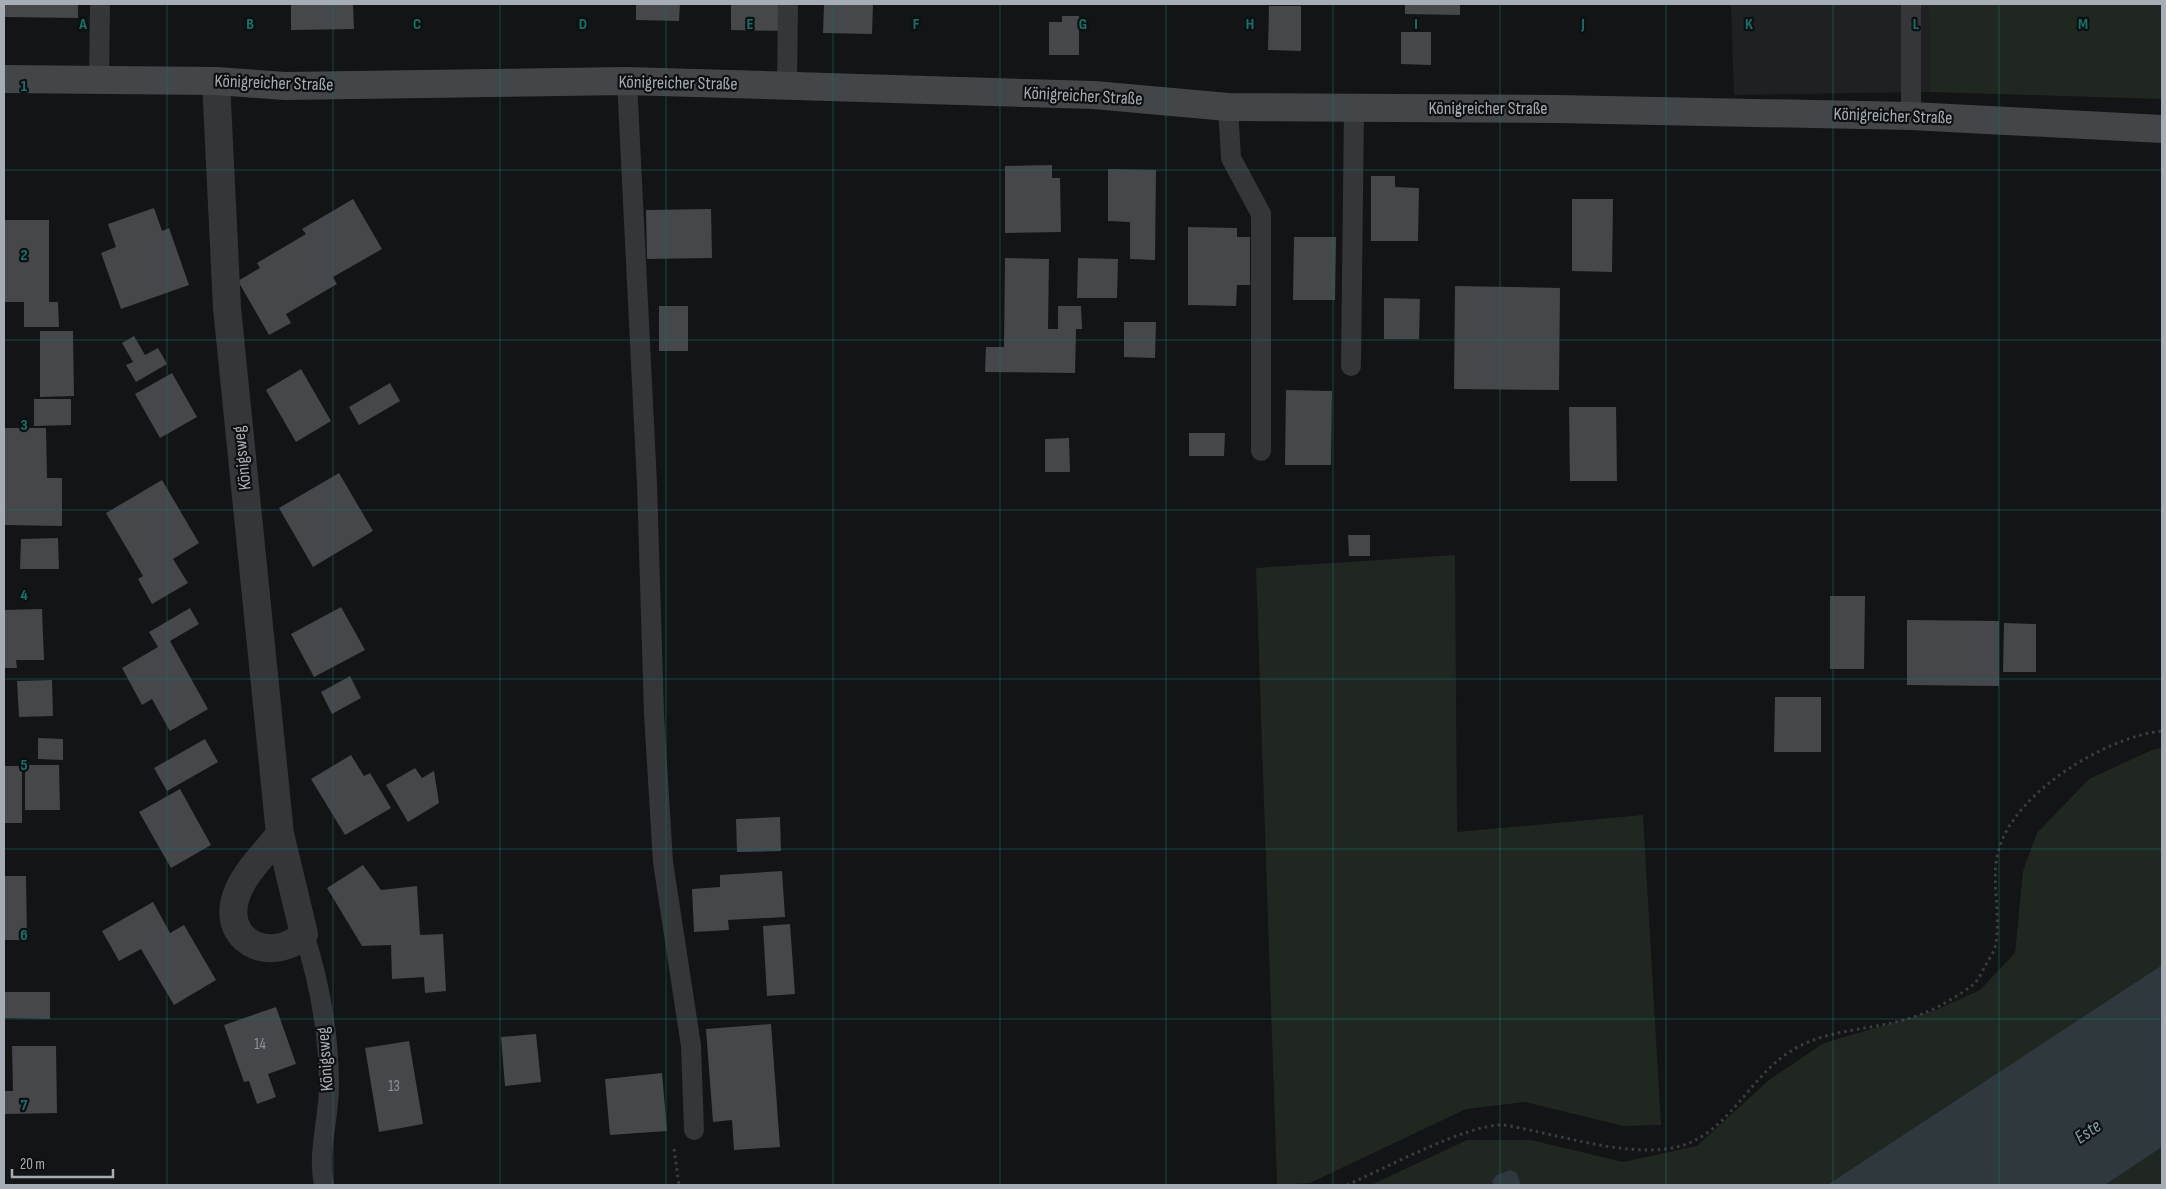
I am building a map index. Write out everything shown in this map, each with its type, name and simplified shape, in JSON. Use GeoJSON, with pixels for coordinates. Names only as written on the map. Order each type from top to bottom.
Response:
{"type":"FeatureCollection","features":[{"type":"Feature","properties":{"kind":"street","name":"Königreicher Straße"},"geometry":{"type":"LineString","coordinates":[[4,80],[216,81],[285,86],[627,81],[1094,95],[1228,107],[1557,109],[1911,116],[2162,129]]}},
{"type":"Feature","properties":{"kind":"street","name":"Königsweg"},"geometry":{"type":"LineString","coordinates":[[216,81],[226,308],[280,834],[304,934]]}},
{"type":"Feature","properties":{"kind":"street"},"geometry":{"type":"LineString","coordinates":[[280,834],[239,886],[234,905],[234,921],[240,935],[250,944],[264,948],[283,947],[296,942],[304,934]]}},
{"type":"Feature","properties":{"kind":"lane"},"geometry":{"type":"LineString","coordinates":[[99,81],[100,4]]}},
{"type":"Feature","properties":{"kind":"lane"},"geometry":{"type":"LineString","coordinates":[[787,86],[788,4]]}},
{"type":"Feature","properties":{"kind":"lane"},"geometry":{"type":"LineString","coordinates":[[1911,4],[1911,116]]}},
{"type":"Feature","properties":{"kind":"lane"},"geometry":{"type":"LineString","coordinates":[[627,81],[647,484],[654,714],[663,862],[690,1046],[694,1130]]}},
{"type":"Feature","properties":{"kind":"lane"},"geometry":{"type":"LineString","coordinates":[[1228,107],[1231,158],[1261,214],[1261,451]]}},
{"type":"Feature","properties":{"kind":"lane"},"geometry":{"type":"LineString","coordinates":[[1351,366],[1354,108]]}},
{"type":"Feature","properties":{"kind":"lane","name":"Königsweg"},"geometry":{"type":"LineString","coordinates":[[304,934],[313,961],[326,1039],[329,1086],[321,1171],[324,1185]]}},
{"type":"Feature","properties":{"kind":"path"},"geometry":{"type":"LineString","coordinates":[[1347,1185],[1463,1134],[1496,1126],[1622,1148],[1654,1150],[1684,1145],[1711,1130],[1737,1106],[1770,1067],[1790,1051],[1810,1040],[1925,1013],[1976,982],[1996,945],[1998,850],[2016,815],[2057,778],[2089,757],[2117,742],[2162,731]]}},
{"type":"Feature","properties":{"kind":"path"},"geometry":{"type":"LineString","coordinates":[[673,1140],[679,1185]]}},
{"type":"Feature","properties":{"kind":"shaded area"},"geometry":{"type":"Polygon","coordinates":[[[1731,4],[1929,4],[1930,92],[1734,95],[1731,4]]]}},
{"type":"Feature","properties":{"kind":"shaded area"},"geometry":{"type":"Polygon","coordinates":[[[1929,4],[2162,4],[2162,99],[1930,92],[1929,4]]]}},
{"type":"Feature","properties":{"kind":"shaded area"},"geometry":{"type":"Polygon","coordinates":[[[1455,555],[1457,832],[1643,815],[1661,1125],[1623,1126],[1525,1102],[1466,1109],[1310,1183],[1277,1185],[1256,568],[1455,555]]]}},
{"type":"Feature","properties":{"kind":"shaded area"},"geometry":{"type":"Polygon","coordinates":[[[2162,748],[2162,965],[1827,1185],[1371,1185],[1467,1140],[1531,1140],[1623,1162],[1697,1146],[1769,1080],[1824,1043],[1936,1010],[1980,990],[2015,953],[2023,871],[2037,833],[2089,779],[2152,750],[2162,748]]]}},
{"type":"Feature","properties":{"kind":"shaded area"},"geometry":{"type":"Polygon","coordinates":[[[2162,1147],[2162,1185],[2105,1185],[2162,1147]]]}},
{"type":"Feature","properties":{"kind":"water","name":"Este"},"geometry":{"type":"Polygon","coordinates":[[[2162,965],[2162,1147],[2105,1185],[1827,1185],[2162,965]]]}},
{"type":"Feature","properties":{"kind":"water"},"geometry":{"type":"Polygon","coordinates":[[[1510,1170],[1516,1172],[1521,1185],[1494,1185],[1492,1181],[1497,1175],[1510,1170]]]}},
{"type":"Feature","properties":{"kind":"building"},"geometry":{"type":"Polygon","coordinates":[[[4,4],[78,4],[78,18],[4,17],[4,4]]]}},
{"type":"Feature","properties":{"kind":"building"},"geometry":{"type":"Polygon","coordinates":[[[291,4],[353,4],[354,29],[291,30],[291,4]]]}},
{"type":"Feature","properties":{"kind":"building"},"geometry":{"type":"Polygon","coordinates":[[[636,4],[680,4],[679,21],[636,20],[636,4]]]}},
{"type":"Feature","properties":{"kind":"building"},"geometry":{"type":"Polygon","coordinates":[[[731,4],[782,4],[782,31],[731,30],[731,4]]]}},
{"type":"Feature","properties":{"kind":"building"},"geometry":{"type":"Polygon","coordinates":[[[824,4],[873,4],[872,34],[823,33],[824,4]]]}},
{"type":"Feature","properties":{"kind":"building"},"geometry":{"type":"Polygon","coordinates":[[[1405,4],[1460,4],[1460,15],[1405,14],[1405,4]]]}},
{"type":"Feature","properties":{"kind":"building"},"geometry":{"type":"Polygon","coordinates":[[[1269,6],[1301,6],[1301,51],[1268,50],[1269,6]]]}},
{"type":"Feature","properties":{"kind":"building"},"geometry":{"type":"Polygon","coordinates":[[[1062,16],[1079,16],[1079,55],[1049,55],[1049,22],[1062,22],[1062,16]]]}},
{"type":"Feature","properties":{"kind":"building"},"geometry":{"type":"Polygon","coordinates":[[[1401,32],[1431,32],[1431,65],[1401,64],[1401,32]]]}},
{"type":"Feature","properties":{"kind":"building"},"geometry":{"type":"Polygon","coordinates":[[[1052,165],[1052,178],[1060,178],[1061,232],[1005,233],[1005,166],[1052,165]]]}},
{"type":"Feature","properties":{"kind":"building"},"geometry":{"type":"Polygon","coordinates":[[[1108,169],[1156,170],[1155,260],[1130,259],[1130,222],[1108,221],[1108,169]]]}},
{"type":"Feature","properties":{"kind":"building"},"geometry":{"type":"Polygon","coordinates":[[[1371,176],[1395,176],[1395,187],[1419,188],[1418,241],[1371,241],[1371,176]]]}},
{"type":"Feature","properties":{"kind":"building"},"geometry":{"type":"Polygon","coordinates":[[[353,199],[382,249],[333,277],[337,284],[286,314],[291,323],[269,335],[238,281],[260,268],[257,263],[306,234],[302,229],[353,199]]]}},
{"type":"Feature","properties":{"kind":"building"},"geometry":{"type":"Polygon","coordinates":[[[1572,199],[1613,199],[1612,272],[1572,271],[1572,199]]]}},
{"type":"Feature","properties":{"kind":"building"},"geometry":{"type":"Polygon","coordinates":[[[154,208],[162,231],[169,228],[189,285],[121,309],[101,253],[116,247],[108,224],[154,208]]]}},
{"type":"Feature","properties":{"kind":"building"},"geometry":{"type":"Polygon","coordinates":[[[711,209],[712,258],[647,259],[646,210],[711,209]]]}},
{"type":"Feature","properties":{"kind":"building"},"geometry":{"type":"Polygon","coordinates":[[[4,220],[49,220],[49,302],[58,302],[59,327],[24,327],[24,302],[4,302],[4,220]]]}},
{"type":"Feature","properties":{"kind":"building"},"geometry":{"type":"Polygon","coordinates":[[[1188,227],[1237,228],[1237,237],[1250,237],[1250,285],[1237,285],[1236,306],[1188,305],[1188,227]]]}},
{"type":"Feature","properties":{"kind":"building"},"geometry":{"type":"Polygon","coordinates":[[[1294,237],[1336,237],[1335,300],[1293,300],[1294,237]]]}},
{"type":"Feature","properties":{"kind":"building"},"geometry":{"type":"Polygon","coordinates":[[[1005,258],[1049,259],[1048,329],[1058,329],[1058,306],[1081,306],[1082,329],[1076,329],[1075,373],[985,372],[986,347],[1004,347],[1005,258]]]}},
{"type":"Feature","properties":{"kind":"building"},"geometry":{"type":"Polygon","coordinates":[[[1078,258],[1118,259],[1117,298],[1077,298],[1078,258]]]}},
{"type":"Feature","properties":{"kind":"building"},"geometry":{"type":"Polygon","coordinates":[[[1455,286],[1560,288],[1559,390],[1454,389],[1455,286]]]}},
{"type":"Feature","properties":{"kind":"building"},"geometry":{"type":"Polygon","coordinates":[[[1384,298],[1420,299],[1419,339],[1384,339],[1384,298]]]}},
{"type":"Feature","properties":{"kind":"building"},"geometry":{"type":"Polygon","coordinates":[[[659,306],[688,306],[688,351],[659,351],[659,306]]]}},
{"type":"Feature","properties":{"kind":"building"},"geometry":{"type":"Polygon","coordinates":[[[1124,322],[1156,322],[1155,358],[1124,357],[1124,322]]]}},
{"type":"Feature","properties":{"kind":"building"},"geometry":{"type":"Polygon","coordinates":[[[40,331],[73,331],[74,396],[40,397],[40,331]]]}},
{"type":"Feature","properties":{"kind":"building"},"geometry":{"type":"Polygon","coordinates":[[[134,336],[145,355],[158,348],[167,364],[136,382],[126,365],[133,362],[122,343],[134,336]]]}},
{"type":"Feature","properties":{"kind":"building"},"geometry":{"type":"Polygon","coordinates":[[[301,369],[331,421],[296,442],[266,390],[301,369]]]}},
{"type":"Feature","properties":{"kind":"building"},"geometry":{"type":"Polygon","coordinates":[[[172,373],[197,417],[160,438],[135,394],[172,373]]]}},
{"type":"Feature","properties":{"kind":"building"},"geometry":{"type":"Polygon","coordinates":[[[390,383],[400,401],[359,425],[349,407],[390,383]]]}},
{"type":"Feature","properties":{"kind":"building"},"geometry":{"type":"Polygon","coordinates":[[[1286,390],[1332,391],[1331,465],[1285,465],[1286,390]]]}},
{"type":"Feature","properties":{"kind":"building"},"geometry":{"type":"Polygon","coordinates":[[[34,399],[71,399],[71,425],[34,426],[34,399]]]}},
{"type":"Feature","properties":{"kind":"building"},"geometry":{"type":"Polygon","coordinates":[[[1569,407],[1616,407],[1617,481],[1570,481],[1569,407]]]}},
{"type":"Feature","properties":{"kind":"building"},"geometry":{"type":"Polygon","coordinates":[[[4,428],[46,428],[47,478],[62,478],[62,526],[4,525],[4,428]]]}},
{"type":"Feature","properties":{"kind":"building"},"geometry":{"type":"Polygon","coordinates":[[[1189,433],[1225,433],[1224,456],[1189,456],[1189,433]]]}},
{"type":"Feature","properties":{"kind":"building"},"geometry":{"type":"Polygon","coordinates":[[[1069,438],[1070,472],[1045,472],[1045,439],[1069,438]]]}},
{"type":"Feature","properties":{"kind":"building"},"geometry":{"type":"Polygon","coordinates":[[[339,473],[373,531],[313,567],[279,508],[339,473]]]}},
{"type":"Feature","properties":{"kind":"building"},"geometry":{"type":"Polygon","coordinates":[[[162,480],[199,543],[173,559],[188,583],[152,604],[138,579],[143,576],[106,513],[162,480]]]}},
{"type":"Feature","properties":{"kind":"building"},"geometry":{"type":"Polygon","coordinates":[[[1348,535],[1370,535],[1370,556],[1349,556],[1348,535]]]}},
{"type":"Feature","properties":{"kind":"building"},"geometry":{"type":"Polygon","coordinates":[[[58,538],[59,569],[20,569],[21,539],[58,538]]]}},
{"type":"Feature","properties":{"kind":"building"},"geometry":{"type":"Polygon","coordinates":[[[1830,596],[1865,596],[1864,669],[1830,669],[1830,596]]]}},
{"type":"Feature","properties":{"kind":"building"},"geometry":{"type":"Polygon","coordinates":[[[341,607],[365,650],[314,677],[291,634],[341,607]]]}},
{"type":"Feature","properties":{"kind":"building"},"geometry":{"type":"Polygon","coordinates":[[[190,608],[199,624],[170,641],[208,709],[170,731],[152,699],[142,705],[122,668],[158,647],[149,632],[190,608]]]}},
{"type":"Feature","properties":{"kind":"building"},"geometry":{"type":"Polygon","coordinates":[[[42,609],[44,660],[16,660],[17,668],[4,668],[4,610],[42,609]]]}},
{"type":"Feature","properties":{"kind":"building"},"geometry":{"type":"Polygon","coordinates":[[[1907,620],[1999,621],[1999,686],[1907,685],[1907,620]]]}},
{"type":"Feature","properties":{"kind":"building"},"geometry":{"type":"Polygon","coordinates":[[[2004,623],[2036,624],[2036,672],[2003,672],[2004,623]]]}},
{"type":"Feature","properties":{"kind":"building"},"geometry":{"type":"Polygon","coordinates":[[[350,676],[361,698],[332,714],[321,692],[350,676]]]}},
{"type":"Feature","properties":{"kind":"building"},"geometry":{"type":"Polygon","coordinates":[[[52,680],[53,716],[19,717],[17,681],[52,680]]]}},
{"type":"Feature","properties":{"kind":"building"},"geometry":{"type":"Polygon","coordinates":[[[1775,697],[1821,697],[1821,752],[1774,752],[1775,697]]]}},
{"type":"Feature","properties":{"kind":"building"},"geometry":{"type":"Polygon","coordinates":[[[38,738],[63,739],[63,760],[38,759],[38,738]]]}},
{"type":"Feature","properties":{"kind":"building"},"geometry":{"type":"Polygon","coordinates":[[[205,739],[218,762],[167,791],[154,768],[205,739]]]}},
{"type":"Feature","properties":{"kind":"building"},"geometry":{"type":"Polygon","coordinates":[[[351,755],[364,776],[370,773],[391,808],[345,835],[311,779],[351,755]]]}},
{"type":"Feature","properties":{"kind":"building"},"geometry":{"type":"Polygon","coordinates":[[[25,765],[59,765],[60,810],[25,810],[25,765]]]}},
{"type":"Feature","properties":{"kind":"building"},"geometry":{"type":"Polygon","coordinates":[[[4,766],[22,766],[22,823],[4,823],[4,766]]]}},
{"type":"Feature","properties":{"kind":"building"},"geometry":{"type":"Polygon","coordinates":[[[415,768],[422,778],[434,771],[439,803],[408,822],[386,785],[415,768]]]}},
{"type":"Feature","properties":{"kind":"building"},"geometry":{"type":"Polygon","coordinates":[[[180,789],[211,845],[171,868],[139,812],[180,789]]]}},
{"type":"Feature","properties":{"kind":"building"},"geometry":{"type":"Polygon","coordinates":[[[780,817],[781,851],[737,852],[736,819],[780,817]]]}},
{"type":"Feature","properties":{"kind":"building"},"geometry":{"type":"Polygon","coordinates":[[[363,865],[381,890],[417,886],[420,935],[443,934],[446,991],[425,993],[424,977],[392,979],[391,945],[362,946],[327,888],[363,865]]]}},
{"type":"Feature","properties":{"kind":"building"},"geometry":{"type":"Polygon","coordinates":[[[782,871],[785,917],[728,920],[729,930],[694,932],[692,889],[720,887],[720,875],[782,871]]]}},
{"type":"Feature","properties":{"kind":"building"},"geometry":{"type":"Polygon","coordinates":[[[4,876],[26,876],[27,940],[4,940],[4,876]]]}},
{"type":"Feature","properties":{"kind":"building"},"geometry":{"type":"Polygon","coordinates":[[[153,902],[170,933],[184,925],[216,980],[174,1005],[141,949],[119,961],[102,931],[153,902]]]}},
{"type":"Feature","properties":{"kind":"building"},"geometry":{"type":"Polygon","coordinates":[[[790,924],[795,994],[767,996],[763,926],[790,924]]]}},
{"type":"Feature","properties":{"kind":"building"},"geometry":{"type":"Polygon","coordinates":[[[4,992],[50,992],[50,1019],[4,1018],[4,992]]]}},
{"type":"Feature","properties":{"kind":"building"},"geometry":{"type":"Polygon","coordinates":[[[276,1007],[296,1064],[268,1074],[276,1097],[257,1104],[249,1081],[244,1082],[224,1025],[276,1007]]]}},
{"type":"Feature","properties":{"kind":"building"},"geometry":{"type":"Polygon","coordinates":[[[771,1024],[780,1147],[734,1150],[732,1120],[713,1122],[706,1029],[771,1024]]]}},
{"type":"Feature","properties":{"kind":"building"},"geometry":{"type":"Polygon","coordinates":[[[536,1034],[541,1082],[505,1086],[501,1037],[536,1034]]]}},
{"type":"Feature","properties":{"kind":"building"},"geometry":{"type":"Polygon","coordinates":[[[409,1041],[423,1124],[379,1132],[365,1048],[409,1041]]]}},
{"type":"Feature","properties":{"kind":"building"},"geometry":{"type":"Polygon","coordinates":[[[12,1046],[56,1046],[57,1113],[4,1114],[4,1091],[13,1091],[12,1046]]]}},
{"type":"Feature","properties":{"kind":"building"},"geometry":{"type":"Polygon","coordinates":[[[662,1073],[667,1131],[610,1135],[605,1079],[662,1073]]]}}]}
